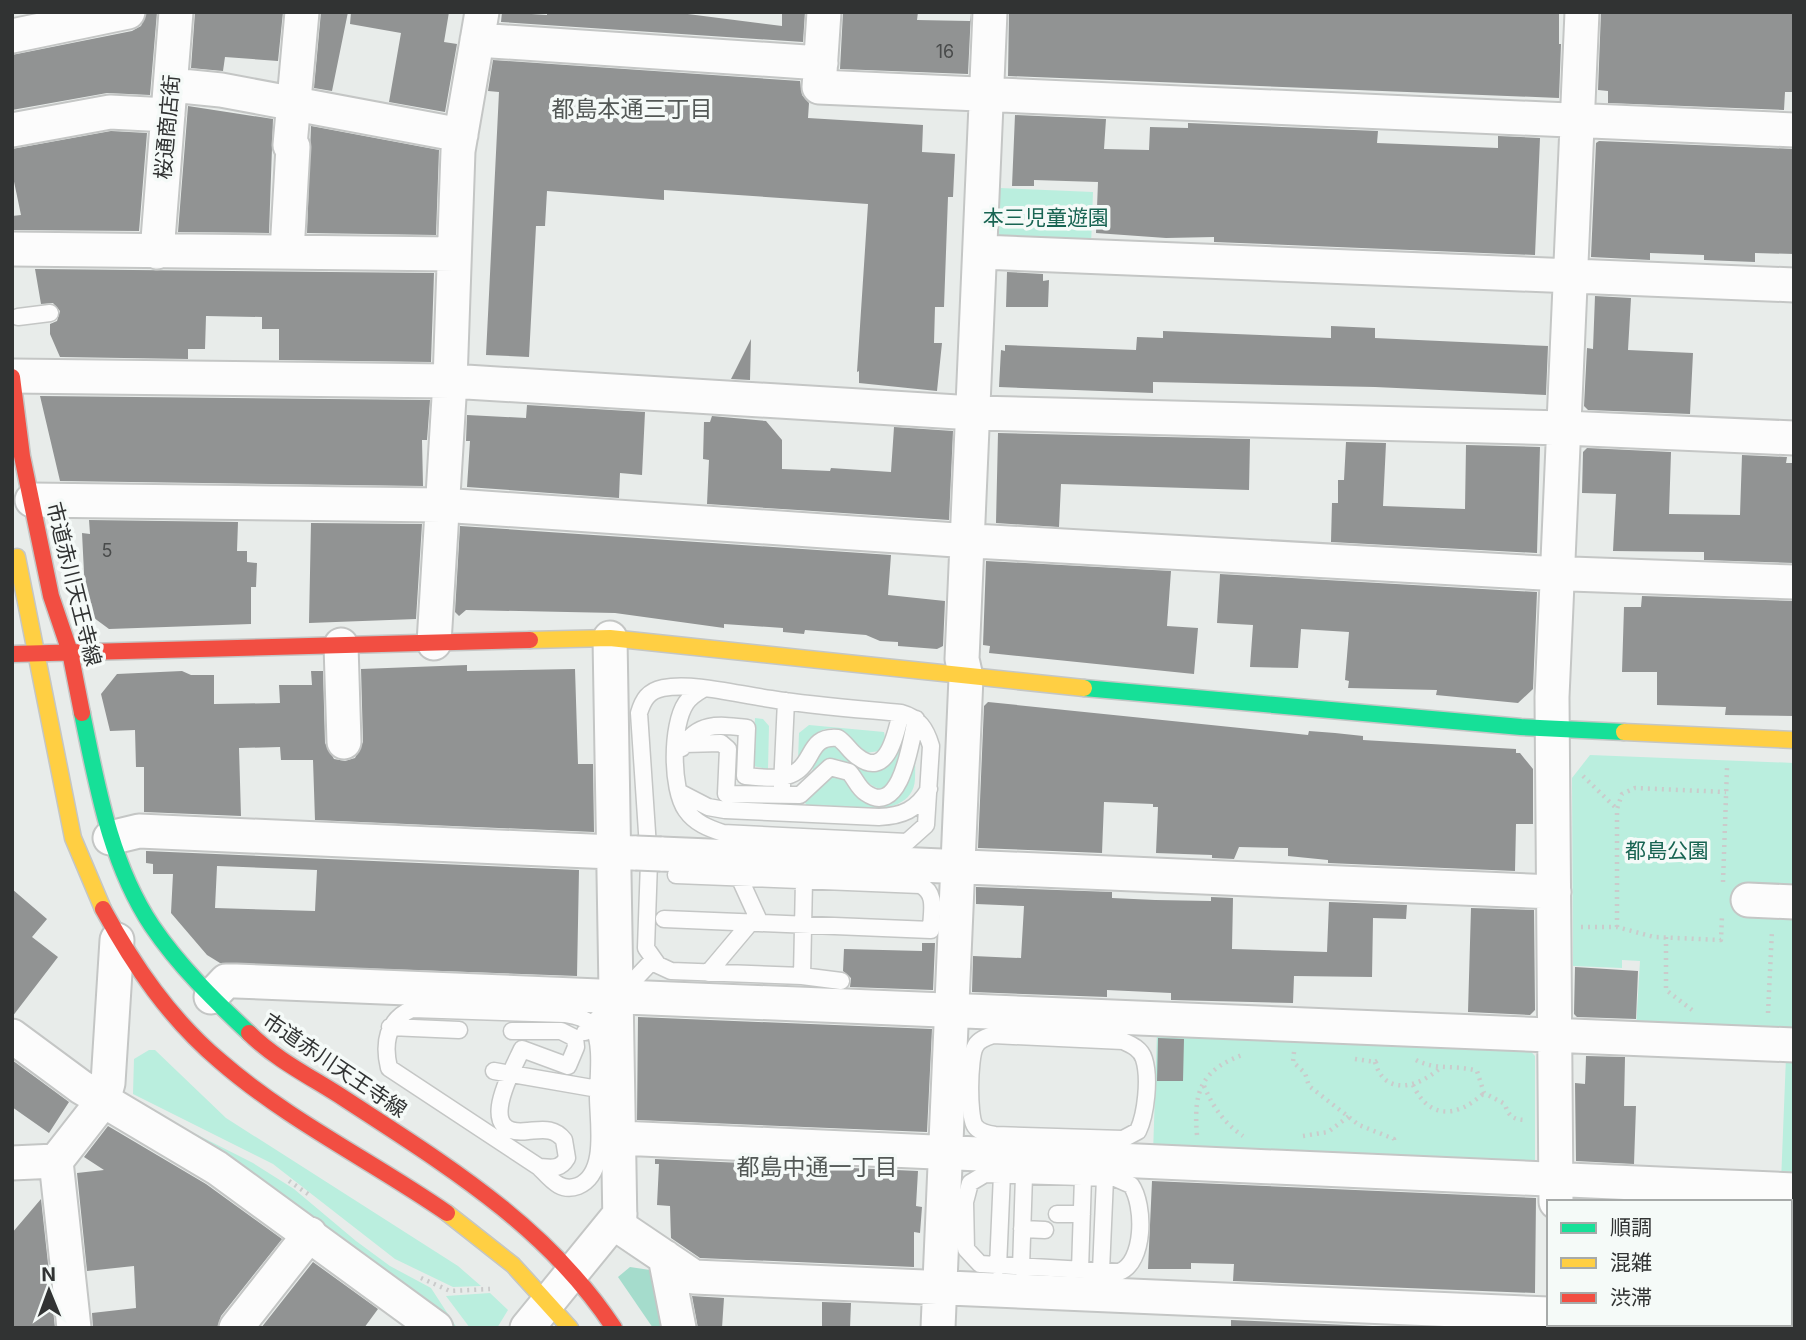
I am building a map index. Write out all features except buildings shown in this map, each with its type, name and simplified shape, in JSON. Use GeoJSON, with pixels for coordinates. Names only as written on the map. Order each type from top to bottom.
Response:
{"type":"FeatureCollection","features":[{"type":"Feature","properties":{"kind":"main road","name":"市道赤川天王寺線"},"geometry":{"type":"LineString","coordinates":[[12,376],[22,456],[51,596],[70,652],[110,838],[133,894],[151,925],[169,951],[211,997],[259,1043],[493,1197],[552,1248],[572,1270],[614,1328]]}},
{"type":"Feature","properties":{"kind":"main road"},"geometry":{"type":"LineString","coordinates":[[12,535],[73,838],[86,878],[117,940],[162,1001],[239,1077],[436,1205],[488,1244],[547,1301],[570,1328]]}},
{"type":"Feature","properties":{"kind":"main road"},"geometry":{"type":"LineString","coordinates":[[12,654],[610,638],[966,677],[1553,729],[1794,740]]}},
{"type":"Feature","properties":{"kind":"street"},"geometry":{"type":"LineString","coordinates":[[31,26],[128,12]]}},
{"type":"Feature","properties":{"kind":"street","name":"桜通商店街"},"geometry":{"type":"LineString","coordinates":[[157,247],[176,12]]}},
{"type":"Feature","properties":{"kind":"street"},"geometry":{"type":"LineString","coordinates":[[287,253],[293,106],[296,100],[302,12]]}},
{"type":"Feature","properties":{"kind":"street"},"geometry":{"type":"LineString","coordinates":[[824,12],[819,88],[1794,130]]}},
{"type":"Feature","properties":{"kind":"street"},"geometry":{"type":"LineString","coordinates":[[938,1328],[940,1288],[959,1155],[952,1009],[966,677],[962,659],[990,12]]}},
{"type":"Feature","properties":{"kind":"street"},"geometry":{"type":"LineString","coordinates":[[1556,1190],[1553,729],[1583,12]]}},
{"type":"Feature","properties":{"kind":"street"},"geometry":{"type":"LineString","coordinates":[[434,642],[461,135],[480,26],[821,63]]}},
{"type":"Feature","properties":{"kind":"street"},"geometry":{"type":"LineString","coordinates":[[12,130],[221,90],[293,106],[461,135]]}},
{"type":"Feature","properties":{"kind":"street"},"geometry":{"type":"LineString","coordinates":[[12,249],[157,247],[287,253],[454,254]]}},
{"type":"Feature","properties":{"kind":"street"},"geometry":{"type":"LineString","coordinates":[[981,252],[1794,285]]}},
{"type":"Feature","properties":{"kind":"street"},"geometry":{"type":"LineString","coordinates":[[12,376],[450,381],[974,413],[1564,428],[1794,438]]}},
{"type":"Feature","properties":{"kind":"street"},"geometry":{"type":"LineString","coordinates":[[32,500],[441,505],[968,540],[1558,574],[1794,582]]}},
{"type":"Feature","properties":{"kind":"street"},"geometry":{"type":"LineString","coordinates":[[527,1328],[572,1270],[620,1221],[616,996],[647,858],[610,638]]}},
{"type":"Feature","properties":{"kind":"street"},"geometry":{"type":"LineString","coordinates":[[341,645],[344,742]]}},
{"type":"Feature","properties":{"kind":"street"},"geometry":{"type":"LineString","coordinates":[[110,838],[139,831],[647,858],[958,867],[1554,892]]}},
{"type":"Feature","properties":{"kind":"street"},"geometry":{"type":"LineString","coordinates":[[74,1328],[56,1161],[103,1101],[108,1083],[117,940]]}},
{"type":"Feature","properties":{"kind":"street"},"geometry":{"type":"LineString","coordinates":[[211,997],[226,981],[952,1009],[1293,1045],[1555,1034],[1794,1045]]}},
{"type":"Feature","properties":{"kind":"street"},"geometry":{"type":"LineString","coordinates":[[12,1036],[103,1101],[217,1168],[436,1328]]}},
{"type":"Feature","properties":{"kind":"street"},"geometry":{"type":"LineString","coordinates":[[619,1138],[959,1155],[1393,1171],[1556,1190],[1794,1189]]}},
{"type":"Feature","properties":{"kind":"street"},"geometry":{"type":"LineString","coordinates":[[12,1163],[56,1161]]}},
{"type":"Feature","properties":{"kind":"street"},"geometry":{"type":"LineString","coordinates":[[620,1221],[694,1277],[1547,1314]]}},
{"type":"Feature","properties":{"kind":"street"},"geometry":{"type":"LineString","coordinates":[[236,1328],[310,1234]]}},
{"type":"Feature","properties":{"kind":"street"},"geometry":{"type":"LineString","coordinates":[[665,1257],[679,1328]]}},
{"type":"Feature","properties":{"kind":"lane"},"geometry":{"type":"LineString","coordinates":[[18,317],[50,313]]}},
{"type":"Feature","properties":{"kind":"lane"},"geometry":{"type":"LineString","coordinates":[[703,690],[685,704],[678,722],[675,760],[679,792],[681,802],[696,821],[723,833],[907,842],[926,825],[931,746],[928,734],[909,716],[703,690],[661,688],[646,696],[639,713],[649,862],[644,938],[653,960],[671,971],[802,976],[841,981]]}},
{"type":"Feature","properties":{"kind":"lane"},"geometry":{"type":"LineString","coordinates":[[781,812],[786,701]]}},
{"type":"Feature","properties":{"kind":"lane"},"geometry":{"type":"LineString","coordinates":[[675,760],[684,744],[700,728],[715,725],[747,728],[745,776],[783,777],[796,773],[812,748],[824,738],[838,738],[861,760],[876,762],[883,759],[909,716]]}},
{"type":"Feature","properties":{"kind":"lane"},"geometry":{"type":"LineString","coordinates":[[684,744],[721,743],[728,749],[726,794],[800,794],[808,790],[818,774],[830,767],[849,772],[863,792],[871,796],[890,794],[901,778],[909,716]]}},
{"type":"Feature","properties":{"kind":"lane"},"geometry":{"type":"LineString","coordinates":[[679,792],[708,807],[894,816],[915,807],[929,789]]}},
{"type":"Feature","properties":{"kind":"lane"},"geometry":{"type":"LineString","coordinates":[[647,858],[739,877],[920,885],[930,892],[932,898],[930,930],[664,919]]}},
{"type":"Feature","properties":{"kind":"lane"},"geometry":{"type":"LineString","coordinates":[[739,877],[756,922]]}},
{"type":"Feature","properties":{"kind":"lane"},"geometry":{"type":"LineString","coordinates":[[802,976],[804,880]]}},
{"type":"Feature","properties":{"kind":"lane"},"geometry":{"type":"LineString","coordinates":[[708,973],[756,922]]}},
{"type":"Feature","properties":{"kind":"lane"},"geometry":{"type":"LineString","coordinates":[[522,1049],[568,1066],[576,1047],[591,1024],[653,960]]}},
{"type":"Feature","properties":{"kind":"lane"},"geometry":{"type":"LineString","coordinates":[[412,1009],[565,1014],[584,1019],[591,1024],[597,1041],[597,1158],[596,1168],[587,1181],[575,1187],[563,1188],[539,1167],[397,1076],[389,1068],[387,1060],[390,1027],[401,1014],[412,1009]]}},
{"type":"Feature","properties":{"kind":"lane"},"geometry":{"type":"LineString","coordinates":[[390,1027],[459,1030]]}},
{"type":"Feature","properties":{"kind":"lane"},"geometry":{"type":"LineString","coordinates":[[522,1049],[517,1031],[570,1033],[575,1038],[576,1047]]}},
{"type":"Feature","properties":{"kind":"lane"},"geometry":{"type":"LineString","coordinates":[[970,1112],[975,1126],[995,1135],[1123,1139],[1132,1137],[1144,1117],[1144,1058],[1139,1050],[1123,1041],[993,1035],[985,1038],[974,1047],[972,1055],[970,1112],[959,1155],[970,1183],[965,1202],[966,1249],[980,1264],[1101,1271],[1126,1269],[1137,1250],[1136,1192],[1124,1181],[985,1174],[970,1183]]}},
{"type":"Feature","properties":{"kind":"lane"},"geometry":{"type":"LineString","coordinates":[[522,1049],[502,1073],[500,1116],[508,1127],[517,1131],[549,1130],[559,1133],[567,1149],[563,1165],[556,1168],[539,1167]]}},
{"type":"Feature","properties":{"kind":"lane"},"geometry":{"type":"LineString","coordinates":[[502,1073],[598,1089]]}},
{"type":"Feature","properties":{"kind":"lane"},"geometry":{"type":"LineString","coordinates":[[998,1267],[1002,1174]]}},
{"type":"Feature","properties":{"kind":"lane"},"geometry":{"type":"LineString","coordinates":[[1021,1268],[1024,1175]]}},
{"type":"Feature","properties":{"kind":"lane"},"geometry":{"type":"LineString","coordinates":[[1080,1270],[1083,1177]]}},
{"type":"Feature","properties":{"kind":"lane"},"geometry":{"type":"LineString","coordinates":[[1101,1271],[1105,1178]]}},
{"type":"Feature","properties":{"kind":"lane"},"geometry":{"type":"LineString","coordinates":[[1057,1214],[1082,1214]]}},
{"type":"Feature","properties":{"kind":"lane"},"geometry":{"type":"LineString","coordinates":[[1022,1229],[1045,1230]]}},
{"type":"Feature","properties":{"kind":"path"},"geometry":{"type":"LineString","coordinates":[[1727,756],[1726,792],[1752,900],[1768,1013]]}},
{"type":"Feature","properties":{"kind":"path"},"geometry":{"type":"LineString","coordinates":[[1580,773],[1617,809]]}},
{"type":"Feature","properties":{"kind":"path"},"geometry":{"type":"LineString","coordinates":[[1617,926],[1617,809],[1622,794],[1635,788],[1726,792]]}},
{"type":"Feature","properties":{"kind":"path"},"geometry":{"type":"LineString","coordinates":[[1570,927],[1617,926],[1633,933],[1721,940],[1752,900]]}},
{"type":"Feature","properties":{"kind":"path"},"geometry":{"type":"LineString","coordinates":[[1666,937],[1666,990],[1690,1010],[1705,1010]]}},
{"type":"Feature","properties":{"kind":"path"},"geometry":{"type":"LineString","coordinates":[[1755,1012],[1781,1013]]}},
{"type":"Feature","properties":{"kind":"path"},"geometry":{"type":"LineString","coordinates":[[1293,1045],[1293,1062],[1305,1073],[1309,1086],[1359,1125],[1394,1139],[1393,1171]]}},
{"type":"Feature","properties":{"kind":"path"},"geometry":{"type":"LineString","coordinates":[[1205,1163],[1198,1143],[1195,1117],[1203,1085],[1210,1071],[1225,1061],[1254,1051]]}},
{"type":"Feature","properties":{"kind":"path"},"geometry":{"type":"LineString","coordinates":[[1349,1058],[1375,1062],[1388,1058]]}},
{"type":"Feature","properties":{"kind":"path"},"geometry":{"type":"LineString","coordinates":[[1411,1058],[1439,1069],[1466,1067],[1477,1071],[1484,1093],[1505,1104],[1507,1113],[1516,1120],[1539,1121]]}},
{"type":"Feature","properties":{"kind":"path"},"geometry":{"type":"LineString","coordinates":[[1375,1062],[1384,1080],[1395,1086],[1413,1085],[1439,1069]]}},
{"type":"Feature","properties":{"kind":"path"},"geometry":{"type":"LineString","coordinates":[[1203,1085],[1212,1104],[1228,1126],[1253,1138]]}},
{"type":"Feature","properties":{"kind":"path"},"geometry":{"type":"LineString","coordinates":[[1413,1085],[1423,1103],[1440,1111],[1458,1112],[1484,1093]]}},
{"type":"Feature","properties":{"kind":"path"},"geometry":{"type":"LineString","coordinates":[[1300,1136],[1328,1132],[1349,1116]]}},
{"type":"Feature","properties":{"kind":"green space","name":"本三児童遊園"},"geometry":{"type":"Polygon","coordinates":[[[1000,188],[1093,192],[1091,246],[999,237],[1000,188]]]}},
{"type":"Feature","properties":{"kind":"green space"},"geometry":{"type":"Polygon","coordinates":[[[755,718],[763,719],[769,726],[768,769],[753,766],[755,718]]]}},
{"type":"Feature","properties":{"kind":"green space"},"geometry":{"type":"Polygon","coordinates":[[[809,725],[884,732],[886,743],[879,751],[866,753],[844,733],[828,729],[814,736],[798,760],[799,733],[809,725]]]}},
{"type":"Feature","properties":{"kind":"green space"},"geometry":{"type":"Polygon","coordinates":[[[827,745],[837,746],[886,766],[901,747],[893,779],[883,789],[874,786],[851,766],[834,759],[824,762],[812,772],[816,755],[827,745]]]}},
{"type":"Feature","properties":{"kind":"green space","name":"都島公園"},"geometry":{"type":"Polygon","coordinates":[[[1590,755],[1794,763],[1794,1035],[1636,1028],[1640,961],[1622,960],[1622,968],[1573,966],[1572,778],[1590,755]]]}},
{"type":"Feature","properties":{"kind":"green space"},"geometry":{"type":"Polygon","coordinates":[[[914,757],[915,779],[911,793],[902,802],[888,807],[855,809],[808,806],[803,801],[827,780],[837,775],[865,801],[876,804],[893,801],[904,790],[914,757]]]}},
{"type":"Feature","properties":{"kind":"green space"},"geometry":{"type":"Polygon","coordinates":[[[1157,1031],[1525,1045],[1535,1056],[1535,1168],[1153,1154],[1157,1031]]]}},
{"type":"Feature","properties":{"kind":"green space"},"geometry":{"type":"Polygon","coordinates":[[[149,1050],[155,1050],[226,1118],[458,1266],[481,1286],[453,1287],[395,1259],[273,1164],[133,1094],[134,1059],[149,1050]]]}},
{"type":"Feature","properties":{"kind":"green space"},"geometry":{"type":"Polygon","coordinates":[[[1786,1057],[1794,1057],[1794,1182],[1781,1182],[1786,1057]]]}},
{"type":"Feature","properties":{"kind":"green space"},"geometry":{"type":"Polygon","coordinates":[[[156,1114],[253,1163],[294,1189],[390,1266],[431,1288],[457,1328],[452,1328],[156,1114]]]}},
{"type":"Feature","properties":{"kind":"green space"},"geometry":{"type":"Polygon","coordinates":[[[630,1267],[650,1270],[661,1328],[653,1328],[618,1277],[630,1267]]]}},
{"type":"Feature","properties":{"kind":"green space"},"geometry":{"type":"Polygon","coordinates":[[[490,1293],[508,1310],[497,1328],[470,1328],[446,1296],[490,1293]]]}},
{"type":"Feature","properties":{"kind":"traffic: fast"},"geometry":{"type":"LineString","coordinates":[[1084,688],[1521,727],[1624,732]]}},
{"type":"Feature","properties":{"kind":"traffic: fast"},"geometry":{"type":"LineString","coordinates":[[82,713],[107,823],[125,876],[138,902],[152,926],[185,969],[249,1033]]}},
{"type":"Feature","properties":{"kind":"traffic: slow"},"geometry":{"type":"LineString","coordinates":[[17,557],[73,838],[103,909]]}},
{"type":"Feature","properties":{"kind":"traffic: slow"},"geometry":{"type":"LineString","coordinates":[[530,640],[610,638],[1084,688]]}},
{"type":"Feature","properties":{"kind":"traffic: slow"},"geometry":{"type":"LineString","coordinates":[[1624,732],[1794,740]]}},
{"type":"Feature","properties":{"kind":"traffic: slow"},"geometry":{"type":"LineString","coordinates":[[447,1213],[513,1265],[570,1328]]}},
{"type":"Feature","properties":{"kind":"traffic: jam"},"geometry":{"type":"LineString","coordinates":[[12,377],[22,456],[51,596],[70,652],[82,713]]}},
{"type":"Feature","properties":{"kind":"traffic: jam"},"geometry":{"type":"LineString","coordinates":[[12,654],[530,640]]}},
{"type":"Feature","properties":{"kind":"traffic: jam"},"geometry":{"type":"LineString","coordinates":[[103,909],[154,991],[185,1028],[220,1061],[246,1083],[302,1122],[447,1213]]}},
{"type":"Feature","properties":{"kind":"traffic: jam"},"geometry":{"type":"LineString","coordinates":[[249,1033],[283,1060],[420,1148],[492,1200],[558,1258],[614,1328]]}},
{"type":"Feature","properties":{"kind":"district","name":"都島本通三丁目"},"geometry":{"type":"Point","coordinates":[632,109]}},
{"type":"Feature","properties":{"kind":"district","name":"都島中通一丁目"},"geometry":{"type":"Point","coordinates":[817,1167]}}]}
